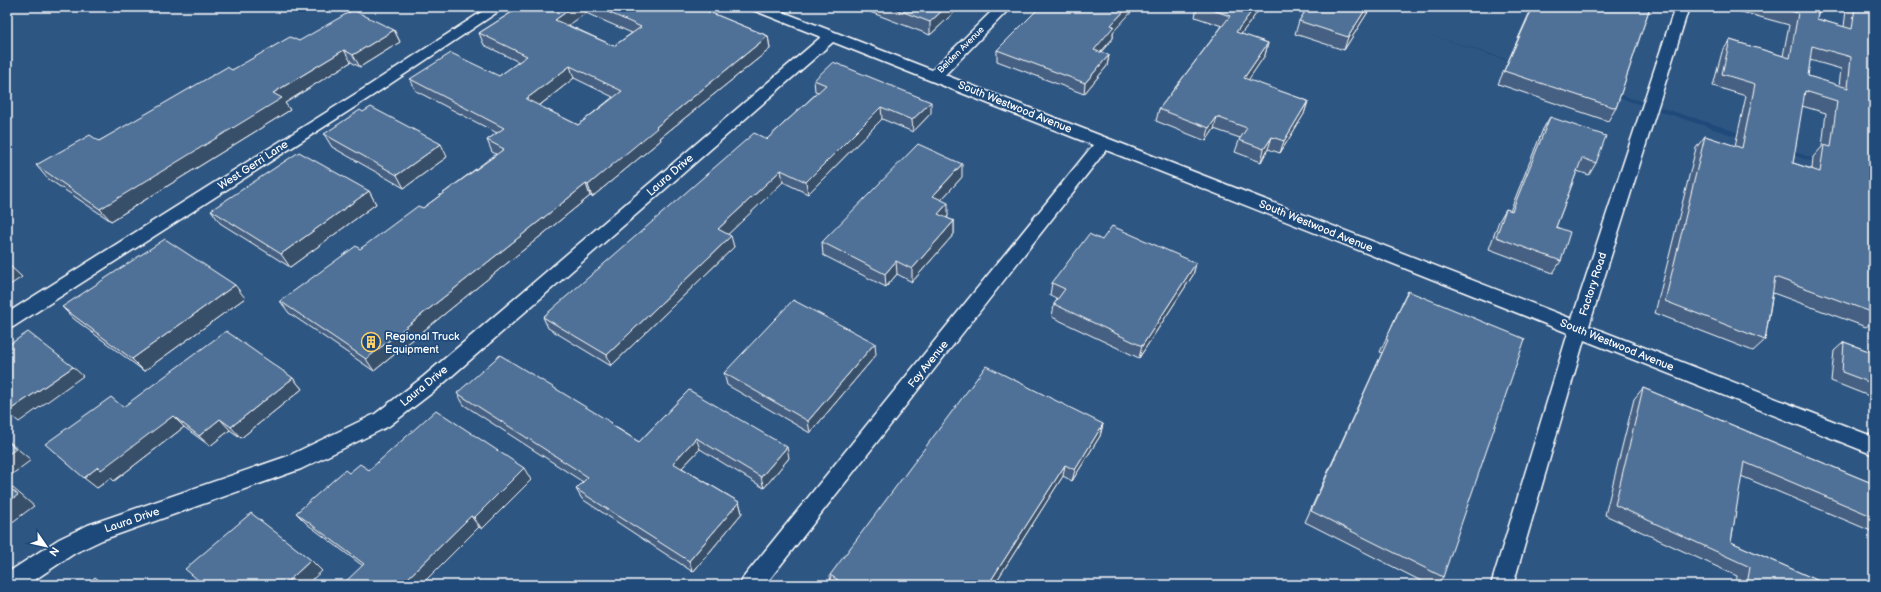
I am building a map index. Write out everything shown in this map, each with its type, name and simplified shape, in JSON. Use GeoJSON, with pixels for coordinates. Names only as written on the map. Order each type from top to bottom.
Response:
{"type":"FeatureCollection","features":[{"type":"Feature","properties":{"kind":"street","name":"West Gerri Lane"},"geometry":{"type":"LineString","coordinates":[[7,322],[358,99],[498,7]]}},
{"type":"Feature","properties":{"kind":"street","name":"South Westwood Avenue"},"geometry":{"type":"LineString","coordinates":[[758,7],[1874,446]]}},
{"type":"Feature","properties":{"kind":"street","name":"Belden Avenue"},"geometry":{"type":"LineString","coordinates":[[934,76],[1004,7]]}},
{"type":"Feature","properties":{"kind":"street","name":"Factory Road"},"geometry":{"type":"LineString","coordinates":[[1502,585],[1578,330],[1682,7]]}},
{"type":"Feature","properties":{"kind":"street","name":"Laura Drive"},"geometry":{"type":"LineString","coordinates":[[8,585],[67,546],[96,532],[294,463],[382,420],[430,383],[831,36]]}},
{"type":"Feature","properties":{"kind":"street","name":"Fay Avenue"},"geometry":{"type":"LineString","coordinates":[[751,585],[1104,142]]}},
{"type":"Feature","properties":{"kind":"shaded area"},"geometry":{"type":"Polygon","coordinates":[[[7,7],[1874,7],[1874,179],[1713,124],[1427,34],[1874,182],[1874,585],[7,585],[7,7]]]}},
{"type":"Feature","properties":{"kind":"building"},"geometry":{"type":"Polygon","coordinates":[[[520,7],[573,7],[555,20],[614,46],[641,27],[597,7],[697,7],[768,36],[656,127],[657,128],[588,185],[586,184],[366,359],[280,301],[356,246],[360,249],[418,206],[423,208],[504,149],[487,140],[504,128],[410,79],[451,53],[499,76],[527,56],[479,33],[520,7]],[[570,66],[526,99],[578,125],[622,91],[570,66]]]}},
{"type":"Feature","properties":{"kind":"building"},"geometry":{"type":"Polygon","coordinates":[[[890,7],[946,7],[930,22],[890,7]]]}},
{"type":"Feature","properties":{"kind":"building"},"geometry":{"type":"Polygon","coordinates":[[[1040,7],[1128,7],[1111,25],[1114,26],[1094,50],[1109,55],[1085,83],[997,50],[1040,7]]]}},
{"type":"Feature","properties":{"kind":"building"},"geometry":{"type":"Polygon","coordinates":[[[1204,7],[1255,7],[1236,32],[1268,43],[1244,78],[1308,101],[1284,141],[1272,137],[1264,149],[1239,140],[1247,128],[1217,117],[1209,128],[1159,109],[1230,16],[1204,7]]]}},
{"type":"Feature","properties":{"kind":"building"},"geometry":{"type":"Polygon","coordinates":[[[1308,7],[1367,7],[1348,37],[1299,21],[1308,7]]]}},
{"type":"Feature","properties":{"kind":"building"},"geometry":{"type":"Polygon","coordinates":[[[1533,7],[1650,7],[1616,108],[1504,71],[1533,7]]]}},
{"type":"Feature","properties":{"kind":"building"},"geometry":{"type":"Polygon","coordinates":[[[1777,7],[1819,7],[1817,19],[1852,29],[1855,7],[1874,7],[1874,313],[1775,277],[1765,340],[1665,301],[1705,136],[1742,148],[1755,84],[1722,74],[1730,40],[1790,58],[1798,13],[1777,7]],[[1812,46],[1808,76],[1848,88],[1851,57],[1812,46]],[[1805,91],[1793,163],[1820,172],[1824,145],[1831,147],[1837,101],[1805,91]]]}},
{"type":"Feature","properties":{"kind":"building"},"geometry":{"type":"Polygon","coordinates":[[[353,10],[394,30],[353,55],[344,50],[273,93],[282,98],[100,209],[36,165],[90,135],[99,141],[227,67],[232,70],[290,37],[299,41],[353,10]]]}},
{"type":"Feature","properties":{"kind":"building"},"geometry":{"type":"Polygon","coordinates":[[[833,62],[931,102],[912,120],[881,107],[806,182],[781,170],[718,229],[731,236],[607,355],[543,317],[754,133],[767,139],[826,85],[814,80],[833,62]]]}},
{"type":"Feature","properties":{"kind":"building"},"geometry":{"type":"Polygon","coordinates":[[[371,107],[441,144],[397,175],[324,134],[360,110],[363,112],[371,107]]]}},
{"type":"Feature","properties":{"kind":"building"},"geometry":{"type":"Polygon","coordinates":[[[1550,117],[1606,136],[1596,163],[1582,158],[1556,227],[1570,232],[1561,261],[1496,237],[1506,209],[1512,211],[1550,117]]]}},
{"type":"Feature","properties":{"kind":"building"},"geometry":{"type":"Polygon","coordinates":[[[918,144],[962,164],[933,196],[948,203],[938,214],[954,221],[912,269],[896,261],[885,274],[822,242],[918,144]]]}},
{"type":"Feature","properties":{"kind":"building"},"geometry":{"type":"Polygon","coordinates":[[[299,152],[369,191],[281,254],[211,210],[299,152]]]}},
{"type":"Feature","properties":{"kind":"building"},"geometry":{"type":"Polygon","coordinates":[[[1112,226],[1196,263],[1142,346],[1054,304],[1065,289],[1052,283],[1089,234],[1102,240],[1112,226]]]}},
{"type":"Feature","properties":{"kind":"building"},"geometry":{"type":"Polygon","coordinates":[[[165,239],[235,285],[132,359],[62,307],[165,239]]]}},
{"type":"Feature","properties":{"kind":"building"},"geometry":{"type":"Polygon","coordinates":[[[1408,291],[1525,339],[1443,577],[1311,511],[1388,340],[1386,339],[1408,291]]]}},
{"type":"Feature","properties":{"kind":"building"},"geometry":{"type":"Polygon","coordinates":[[[793,300],[875,343],[808,421],[724,373],[793,300]]]}},
{"type":"Feature","properties":{"kind":"building"},"geometry":{"type":"Polygon","coordinates":[[[226,331],[293,378],[231,427],[220,419],[199,436],[173,416],[101,470],[98,467],[84,478],[45,444],[111,397],[123,407],[226,331]]]}},
{"type":"Feature","properties":{"kind":"building"},"geometry":{"type":"Polygon","coordinates":[[[28,332],[73,367],[7,412],[7,346],[28,332]]]}},
{"type":"Feature","properties":{"kind":"building"},"geometry":{"type":"Polygon","coordinates":[[[1844,342],[1874,353],[1874,384],[1842,372],[1844,342]]]}},
{"type":"Feature","properties":{"kind":"building"},"geometry":{"type":"Polygon","coordinates":[[[500,355],[612,423],[610,424],[639,442],[689,390],[787,447],[761,477],[696,438],[673,463],[739,502],[689,561],[576,489],[588,477],[457,393],[500,355]]]}},
{"type":"Feature","properties":{"kind":"building"},"geometry":{"type":"Polygon","coordinates":[[[986,366],[1103,424],[1075,470],[1065,465],[988,585],[846,585],[830,575],[986,366]]]}},
{"type":"Feature","properties":{"kind":"building"},"geometry":{"type":"Polygon","coordinates":[[[1643,388],[1874,484],[1874,517],[1744,462],[1731,542],[1828,585],[1747,585],[1750,567],[1615,505],[1643,388]]]}},
{"type":"Feature","properties":{"kind":"building"},"geometry":{"type":"Polygon","coordinates":[[[436,410],[524,468],[474,518],[471,516],[401,585],[342,585],[364,564],[296,513],[345,470],[349,473],[360,464],[369,470],[436,410]]]}},
{"type":"Feature","properties":{"kind":"building"},"geometry":{"type":"Polygon","coordinates":[[[7,441],[16,449],[7,455],[7,441]]]}},
{"type":"Feature","properties":{"kind":"building"},"geometry":{"type":"Polygon","coordinates":[[[7,485],[18,495],[7,503],[7,485]]]}},
{"type":"Feature","properties":{"kind":"building"},"geometry":{"type":"Polygon","coordinates":[[[251,513],[311,560],[284,585],[204,585],[185,569],[251,513]]]}},
{"type":"Feature","properties":{"kind":"building"},"geometry":{"type":"Polygon","coordinates":[[[95,577],[105,585],[86,585],[95,577]]]}},
{"type":"Feature","properties":{"kind":"building"},"geometry":{"type":"Polygon","coordinates":[[[78,581],[82,585],[73,585],[78,581]]]}},
{"type":"Feature","properties":{"kind":"place","name":"Regional Truck Equipment"},"geometry":{"type":"Point","coordinates":[371,342]}}]}
